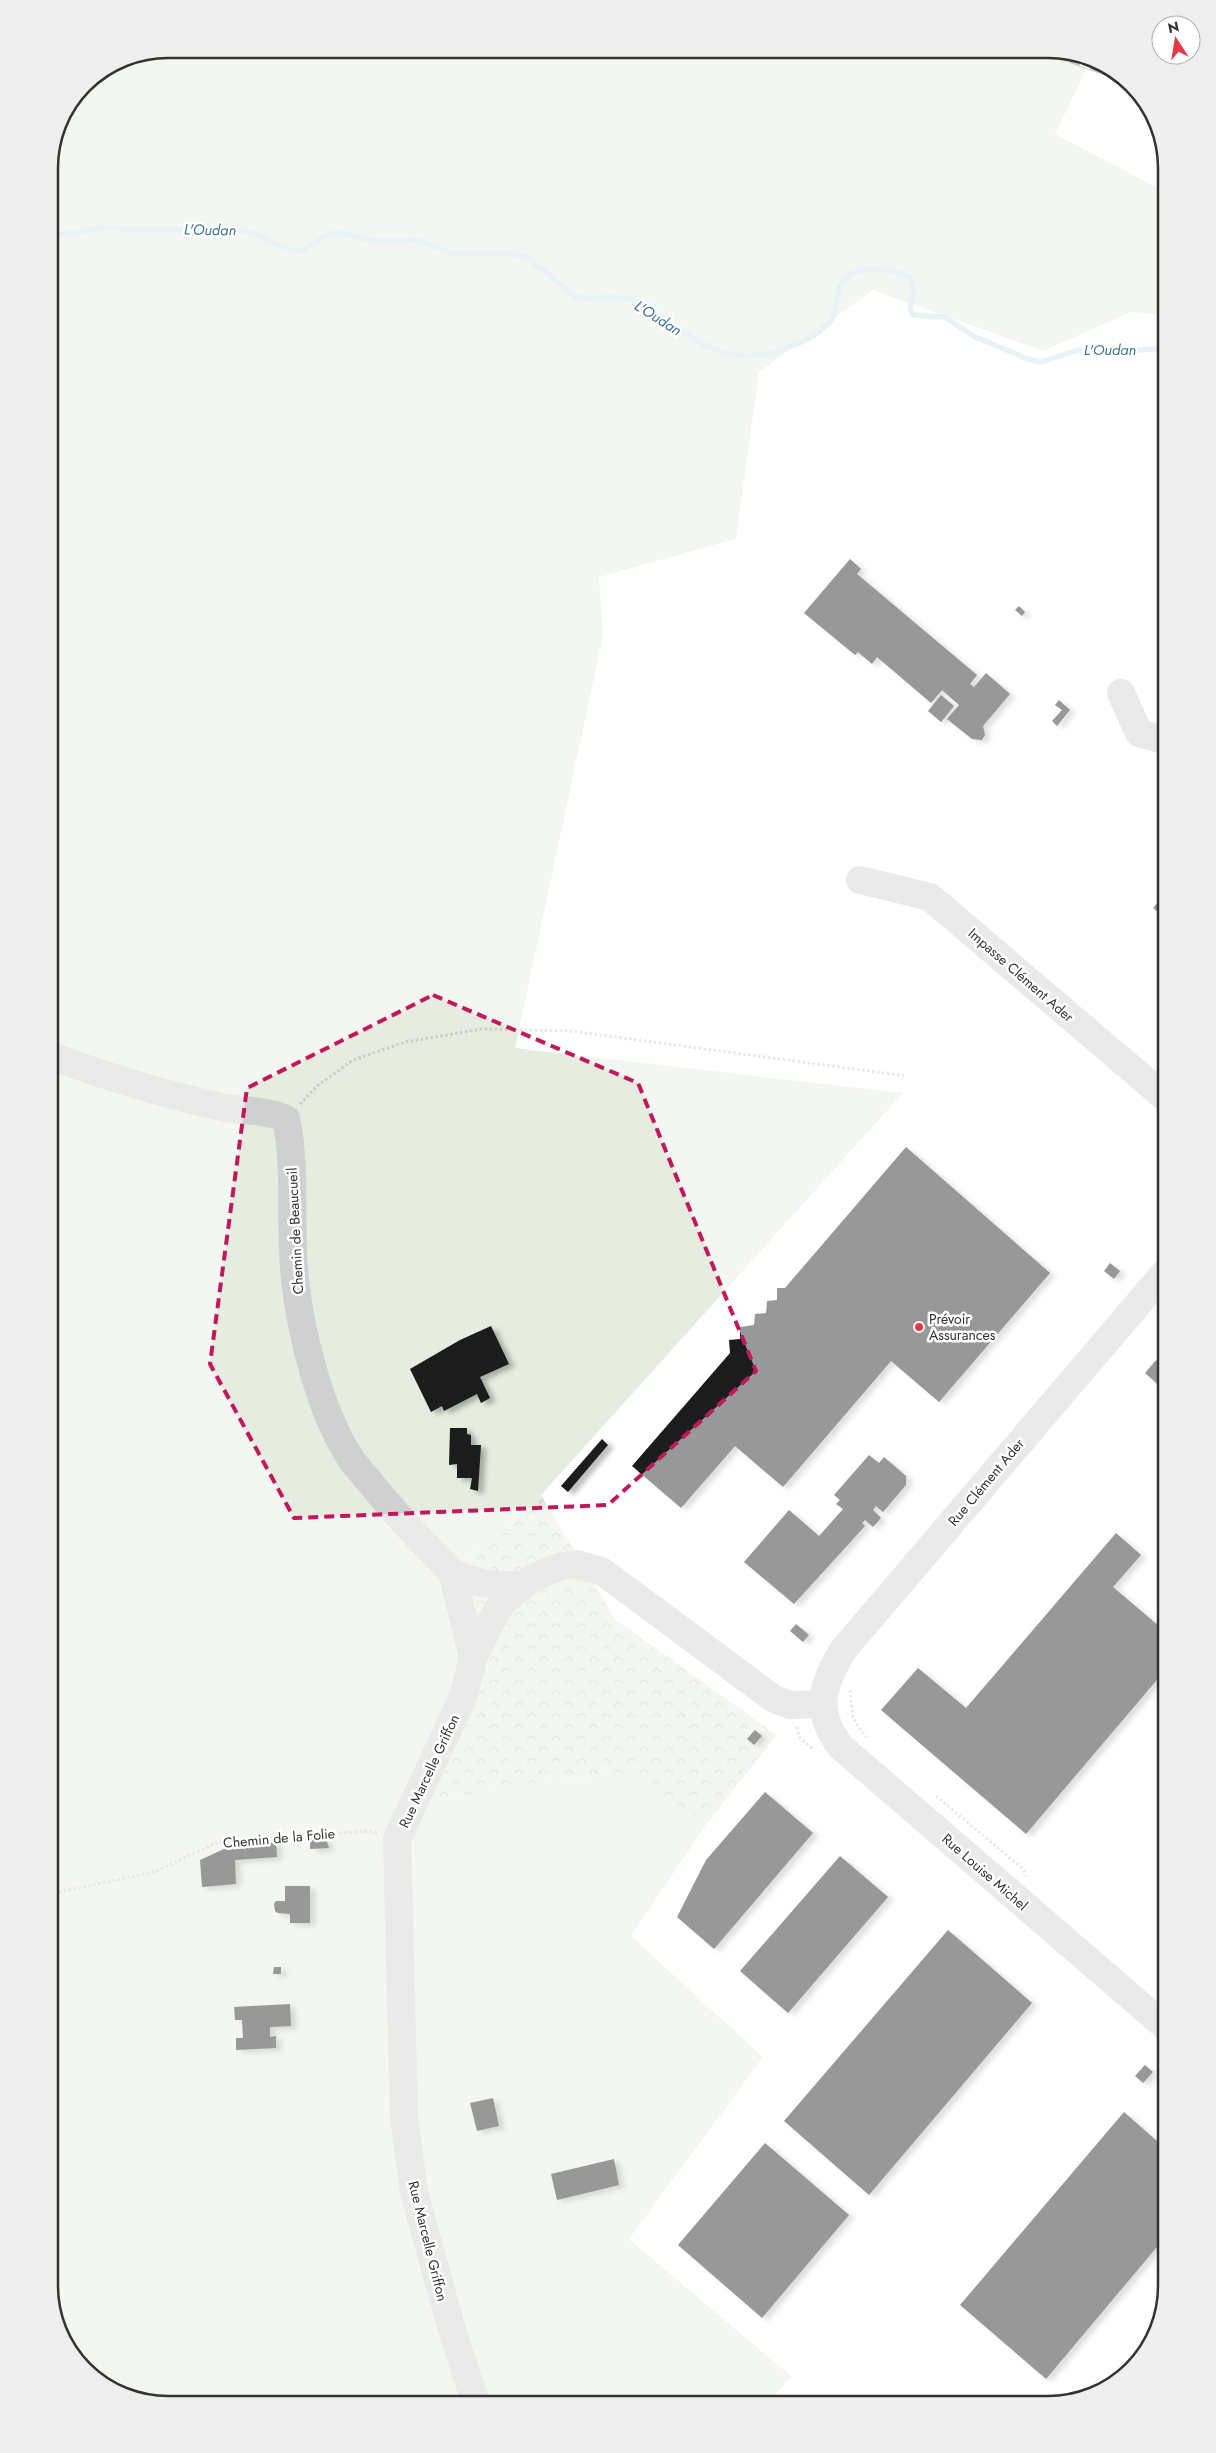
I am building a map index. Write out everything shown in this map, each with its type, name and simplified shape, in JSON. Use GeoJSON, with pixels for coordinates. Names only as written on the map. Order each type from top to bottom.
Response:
{"type":"FeatureCollection","features":[{"type":"Feature","properties":{"kind":"street"},"geometry":{"type":"LineString","coordinates":[[1121,693],[1139,732],[1158,738]]}},
{"type":"Feature","properties":{"kind":"street","name":"Impasse Clément Ader"},"geometry":{"type":"LineString","coordinates":[[860,880],[930,897],[1158,1091]]}},
{"type":"Feature","properties":{"kind":"street"},"geometry":{"type":"LineString","coordinates":[[58,1058],[97,1074],[228,1108],[271,1112],[286,1119]]}},
{"type":"Feature","properties":{"kind":"street","name":"Chemin de Beaucueil"},"geometry":{"type":"LineString","coordinates":[[286,1119],[291,1139],[291,1210],[295,1280],[314,1374],[337,1433],[350,1457],[402,1522],[452,1572],[471,1581],[493,1586],[524,1584]]}},
{"type":"Feature","properties":{"kind":"street","name":"Rue Clément Ader"},"geometry":{"type":"LineString","coordinates":[[823,1708],[824,1689],[843,1650],[1158,1281]]}},
{"type":"Feature","properties":{"kind":"street","name":"Rue Marcelle Griffon"},"geometry":{"type":"LineString","coordinates":[[473,2395],[454,2337],[414,2192],[404,2118],[397,1839],[463,1696],[472,1658],[503,1602],[533,1578],[558,1567],[577,1564],[603,1572],[774,1699],[790,1705],[823,1708]]}},
{"type":"Feature","properties":{"kind":"street"},"geometry":{"type":"LineString","coordinates":[[452,1572],[472,1658]]}},
{"type":"Feature","properties":{"kind":"street","name":"Rue Louise Michel"},"geometry":{"type":"LineString","coordinates":[[823,1708],[832,1735],[841,1747],[1158,2020]]}},
{"type":"Feature","properties":{"kind":"path"},"geometry":{"type":"LineString","coordinates":[[286,1119],[317,1086],[354,1060],[405,1042],[482,1029],[571,1031],[906,1076]]}},
{"type":"Feature","properties":{"kind":"path"},"geometry":{"type":"LineString","coordinates":[[850,1681],[853,1718],[866,1737],[873,1743]]}},
{"type":"Feature","properties":{"kind":"path"},"geometry":{"type":"LineString","coordinates":[[817,1753],[799,1737],[796,1727],[823,1708]]}},
{"type":"Feature","properties":{"kind":"path"},"geometry":{"type":"LineString","coordinates":[[931,1792],[1022,1869],[1031,1884],[1029,1910]]}},
{"type":"Feature","properties":{"kind":"path","name":"Chemin de la Folie"},"geometry":{"type":"LineString","coordinates":[[57,1892],[154,1872],[221,1841],[370,1831],[397,1839]]}},
{"type":"Feature","properties":{"kind":"highlighted area"},"geometry":{"type":"Polygon","coordinates":[[[433,995],[638,1083],[756,1371],[608,1505],[294,1518],[210,1364],[247,1088],[433,995]]]}},
{"type":"Feature","properties":{"kind":"green space"},"geometry":{"type":"Polygon","coordinates":[[[168,57],[1063,58],[1088,65],[1055,134],[1158,188],[1158,314],[1131,312],[1043,351],[873,290],[759,372],[736,539],[599,577],[603,636],[515,1048],[903,1093],[541,1495],[462,1563],[483,1677],[426,1801],[621,1772],[707,1823],[631,1936],[763,2057],[629,2239],[791,2376],[775,2396],[160,2395],[132,2390],[101,2373],[80,2352],[63,2321],[57,2285],[58,153],[66,125],[76,106],[85,95],[106,76],[139,61],[168,57]]]}},
{"type":"Feature","properties":{"kind":"green space"},"geometry":{"type":"Polygon","coordinates":[[[541,1495],[615,1619],[777,1735],[707,1823],[620,1772],[426,1801],[483,1677],[461,1564],[541,1495]]]}},
{"type":"Feature","properties":{"kind":"building"},"geometry":{"type":"Polygon","coordinates":[[[850,559],[861,569],[857,574],[977,675],[970,684],[974,687],[986,673],[1010,694],[983,726],[985,735],[982,740],[972,739],[947,719],[959,705],[942,690],[931,703],[877,657],[872,664],[858,652],[855,655],[804,613],[850,559]]]}},
{"type":"Feature","properties":{"kind":"building"},"geometry":{"type":"Polygon","coordinates":[[[1019,606],[1025,612],[1022,616],[1015,610],[1019,606]]]}},
{"type":"Feature","properties":{"kind":"building"},"geometry":{"type":"Polygon","coordinates":[[[941,695],[954,706],[941,722],[928,711],[941,695]]]}},
{"type":"Feature","properties":{"kind":"building"},"geometry":{"type":"Polygon","coordinates":[[[1059,700],[1070,710],[1057,726],[1052,721],[1062,710],[1055,705],[1059,700]]]}},
{"type":"Feature","properties":{"kind":"building"},"geometry":{"type":"Polygon","coordinates":[[[1158,902],[1158,912],[1153,908],[1158,902]]]}},
{"type":"Feature","properties":{"kind":"building"},"geometry":{"type":"Polygon","coordinates":[[[906,1147],[1050,1273],[939,1402],[891,1361],[783,1487],[735,1446],[681,1508],[632,1466],[730,1353],[729,1340],[740,1339],[740,1327],[754,1325],[755,1314],[766,1313],[767,1301],[777,1300],[777,1288],[785,1288],[906,1147]]]}},
{"type":"Feature","properties":{"kind":"building"},"geometry":{"type":"Polygon","coordinates":[[[1110,1263],[1120,1271],[1114,1279],[1104,1271],[1110,1263]]]}},
{"type":"Feature","properties":{"kind":"building"},"geometry":{"type":"Polygon","coordinates":[[[491,1326],[509,1364],[480,1377],[490,1398],[481,1403],[477,1394],[444,1411],[442,1406],[431,1412],[410,1369],[460,1340],[491,1326]]]}},
{"type":"Feature","properties":{"kind":"building"},"geometry":{"type":"Polygon","coordinates":[[[1156,1360],[1158,1362],[1158,1384],[1145,1373],[1156,1360]]]}},
{"type":"Feature","properties":{"kind":"building"},"geometry":{"type":"Polygon","coordinates":[[[450,1428],[467,1428],[467,1434],[471,1435],[471,1445],[481,1445],[478,1491],[470,1489],[472,1478],[457,1478],[457,1464],[449,1465],[450,1428]]]}},
{"type":"Feature","properties":{"kind":"building"},"geometry":{"type":"Polygon","coordinates":[[[602,1439],[608,1445],[568,1492],[561,1486],[602,1439]]]}},
{"type":"Feature","properties":{"kind":"building"},"geometry":{"type":"Polygon","coordinates":[[[869,1455],[879,1463],[884,1457],[906,1476],[906,1485],[883,1512],[876,1506],[873,1510],[881,1518],[873,1527],[865,1520],[862,1523],[865,1526],[794,1604],[744,1562],[789,1510],[819,1536],[843,1509],[836,1504],[840,1500],[834,1495],[869,1455]]]}},
{"type":"Feature","properties":{"kind":"building"},"geometry":{"type":"Polygon","coordinates":[[[1116,1533],[1141,1555],[1113,1587],[1158,1625],[1158,1679],[1026,1834],[881,1710],[918,1668],[966,1708],[1116,1533]]]}},
{"type":"Feature","properties":{"kind":"building"},"geometry":{"type":"Polygon","coordinates":[[[796,1624],[809,1635],[803,1642],[790,1631],[796,1624]]]}},
{"type":"Feature","properties":{"kind":"building"},"geometry":{"type":"Polygon","coordinates":[[[755,1730],[762,1736],[754,1745],[747,1739],[755,1730]]]}},
{"type":"Feature","properties":{"kind":"building"},"geometry":{"type":"Polygon","coordinates":[[[765,1792],[813,1833],[714,1949],[677,1917],[706,1860],[765,1792]]]}},
{"type":"Feature","properties":{"kind":"building"},"geometry":{"type":"Polygon","coordinates":[[[310,1838],[326,1839],[329,1848],[310,1849],[310,1838]]]}},
{"type":"Feature","properties":{"kind":"building"},"geometry":{"type":"Polygon","coordinates":[[[276,1842],[277,1857],[235,1860],[236,1884],[202,1887],[200,1860],[224,1849],[276,1842]]]}},
{"type":"Feature","properties":{"kind":"building"},"geometry":{"type":"Polygon","coordinates":[[[840,1856],[888,1897],[788,2013],[740,1971],[840,1856]]]}},
{"type":"Feature","properties":{"kind":"building"},"geometry":{"type":"Polygon","coordinates":[[[285,1886],[310,1886],[310,1923],[290,1923],[290,1914],[275,1911],[274,1904],[276,1901],[285,1901],[285,1886]]]}},
{"type":"Feature","properties":{"kind":"building"},"geometry":{"type":"Polygon","coordinates":[[[948,1930],[1032,2003],[869,2195],[784,2121],[948,1930]]]}},
{"type":"Feature","properties":{"kind":"building"},"geometry":{"type":"Polygon","coordinates":[[[274,1967],[281,1967],[281,1974],[273,1974],[274,1967]]]}},
{"type":"Feature","properties":{"kind":"building"},"geometry":{"type":"Polygon","coordinates":[[[290,2004],[291,2026],[270,2027],[270,2037],[276,2036],[276,2048],[236,2050],[236,2038],[243,2038],[242,2020],[235,2020],[234,2007],[290,2004]]]}},
{"type":"Feature","properties":{"kind":"building"},"geometry":{"type":"Polygon","coordinates":[[[1145,2065],[1153,2072],[1143,2083],[1135,2076],[1145,2065]]]}},
{"type":"Feature","properties":{"kind":"building"},"geometry":{"type":"Polygon","coordinates":[[[493,2098],[499,2126],[477,2131],[470,2103],[493,2098]]]}},
{"type":"Feature","properties":{"kind":"building"},"geometry":{"type":"Polygon","coordinates":[[[1124,2112],[1158,2142],[1158,2246],[1046,2379],[960,2305],[1124,2112]]]}},
{"type":"Feature","properties":{"kind":"building"},"geometry":{"type":"Polygon","coordinates":[[[765,2143],[849,2215],[762,2318],[678,2245],[765,2143]]]}},
{"type":"Feature","properties":{"kind":"building"},"geometry":{"type":"Polygon","coordinates":[[[614,2159],[619,2185],[557,2200],[551,2174],[614,2159]]]}},
{"type":"Feature","properties":{"kind":"waterway","name":"L'Oudan"},"geometry":{"type":"LineString","coordinates":[[58,235],[100,228],[197,230],[230,227],[251,232],[290,250],[301,251],[330,234],[339,233],[376,241],[416,240],[452,253],[511,253],[527,257],[575,297],[625,298],[632,300],[647,307],[698,342],[726,353],[755,356],[787,348],[823,329],[832,319],[838,290],[846,278],[863,270],[884,270],[911,279],[914,292],[910,308],[913,315],[945,317],[973,336],[1028,359],[1041,362],[1078,350],[1117,352],[1158,349]]}},
{"type":"Feature","properties":{"kind":"railway"},"geometry":{"type":"LineString","coordinates":[[1065,59],[1103,72]]}},
{"type":"Feature","properties":{"kind":"place","name":"Prévoir Assurances"},"geometry":{"type":"Point","coordinates":[919,1327]}}]}
